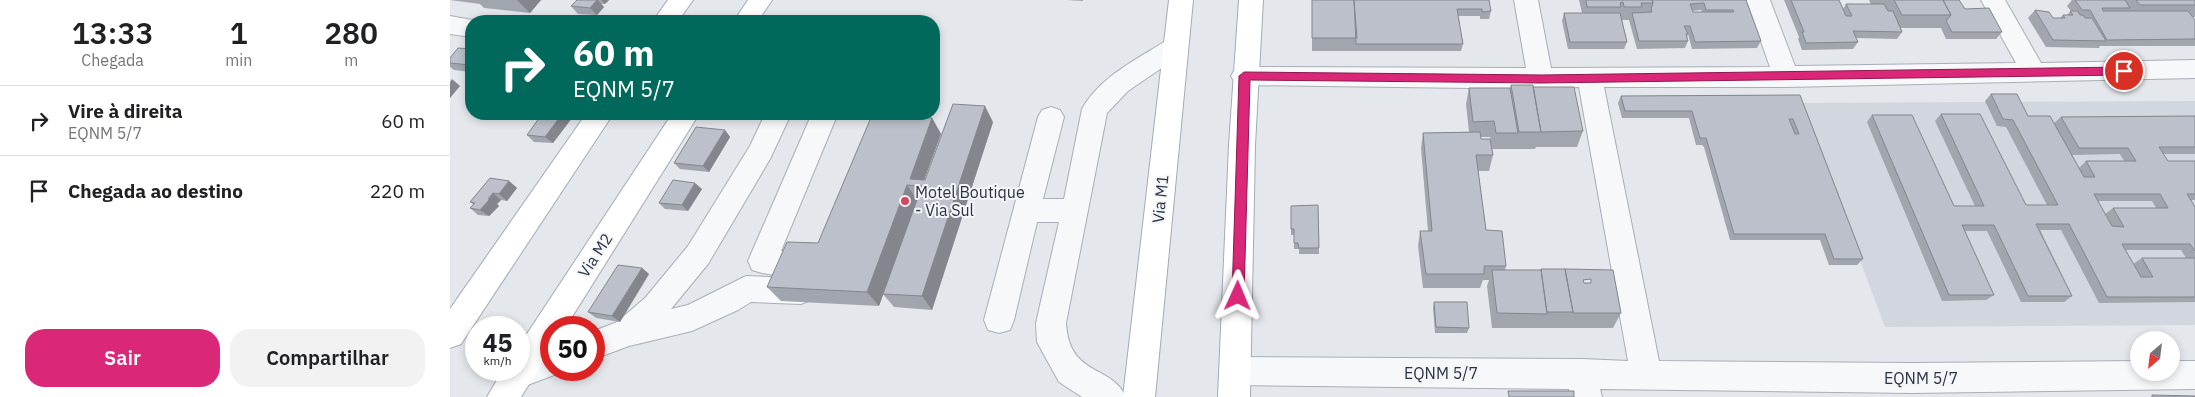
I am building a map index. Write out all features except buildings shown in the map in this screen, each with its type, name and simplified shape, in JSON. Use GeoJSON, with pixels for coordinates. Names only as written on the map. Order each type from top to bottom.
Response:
{"type":"FeatureCollection","features":[{"type":"Feature","properties":{"kind":"main road"},"geometry":{"type":"LineString","coordinates":[[670,15],[681,0]]}},
{"type":"Feature","properties":{"kind":"main road"},"geometry":{"type":"LineString","coordinates":[[750,15],[760,0]]}},
{"type":"Feature","properties":{"kind":"main road","name":"Via M1"},"geometry":{"type":"LineString","coordinates":[[1139,397],[1181,0]]}},
{"type":"Feature","properties":{"kind":"main road"},"geometry":{"type":"LineString","coordinates":[[1232,0],[1228,67],[1242,145]]}},
{"type":"Feature","properties":{"kind":"main road"},"geometry":{"type":"LineString","coordinates":[[1235,384],[1244,76],[1251,0]]}},
{"type":"Feature","properties":{"kind":"main road"},"geometry":{"type":"LineString","coordinates":[[450,333],[596,120]]}},
{"type":"Feature","properties":{"kind":"main road","name":"Via M2"},"geometry":{"type":"LineString","coordinates":[[510,386],[682,120]]}},
{"type":"Feature","properties":{"kind":"street"},"geometry":{"type":"LineString","coordinates":[[1526,0],[1541,79]]}},
{"type":"Feature","properties":{"kind":"street"},"geometry":{"type":"LineString","coordinates":[[1758,0],[1786,77]]}},
{"type":"Feature","properties":{"kind":"street"},"geometry":{"type":"LineString","coordinates":[[1993,0],[2034,73]]}},
{"type":"Feature","properties":{"kind":"street"},"geometry":{"type":"LineString","coordinates":[[450,25],[465,27]]}},
{"type":"Feature","properties":{"kind":"street"},"geometry":{"type":"LineString","coordinates":[[1110,397],[1070,372],[1052,342],[1050,323],[1095,109],[1119,84],[1176,46]]}},
{"type":"Feature","properties":{"kind":"street"},"geometry":{"type":"LineString","coordinates":[[1244,76],[1590,79],[2195,69]]}},
{"type":"Feature","properties":{"kind":"street"},"geometry":{"type":"LineString","coordinates":[[1590,79],[1646,374]]}},
{"type":"Feature","properties":{"kind":"street"},"geometry":{"type":"LineString","coordinates":[[999,320],[1051,117]]}},
{"type":"Feature","properties":{"kind":"street"},"geometry":{"type":"LineString","coordinates":[[628,332],[654,307],[698,255],[761,151],[775,120]]}},
{"type":"Feature","properties":{"kind":"street"},"geometry":{"type":"LineString","coordinates":[[605,341],[628,332],[692,318],[728,301],[746,289],[801,291],[812,267],[762,261],[822,120]]}},
{"type":"Feature","properties":{"kind":"street"},"geometry":{"type":"LineString","coordinates":[[1026,210],[1075,211]]}},
{"type":"Feature","properties":{"kind":"street"},"geometry":{"type":"LineString","coordinates":[[510,386],[540,368]]}},
{"type":"Feature","properties":{"kind":"street","name":"EQNM 5/7"},"geometry":{"type":"LineString","coordinates":[[1235,384],[1584,385],[1646,374],[1915,388],[2195,376]]}},
{"type":"Feature","properties":{"kind":"shaded area"},"geometry":{"type":"Polygon","coordinates":[[[2195,101],[2195,325],[1885,327],[1801,103],[2195,101]]]}},
{"type":"Feature","properties":{"kind":"place","name":"Motel Boutique - Via Sul"},"geometry":{"type":"Point","coordinates":[905,201]}},
{"type":"Feature","properties":{"kind":"route"},"geometry":{"type":"LineString","coordinates":[[1238,296],[1244,76],[1541,79],[2124,71]]}}]}
